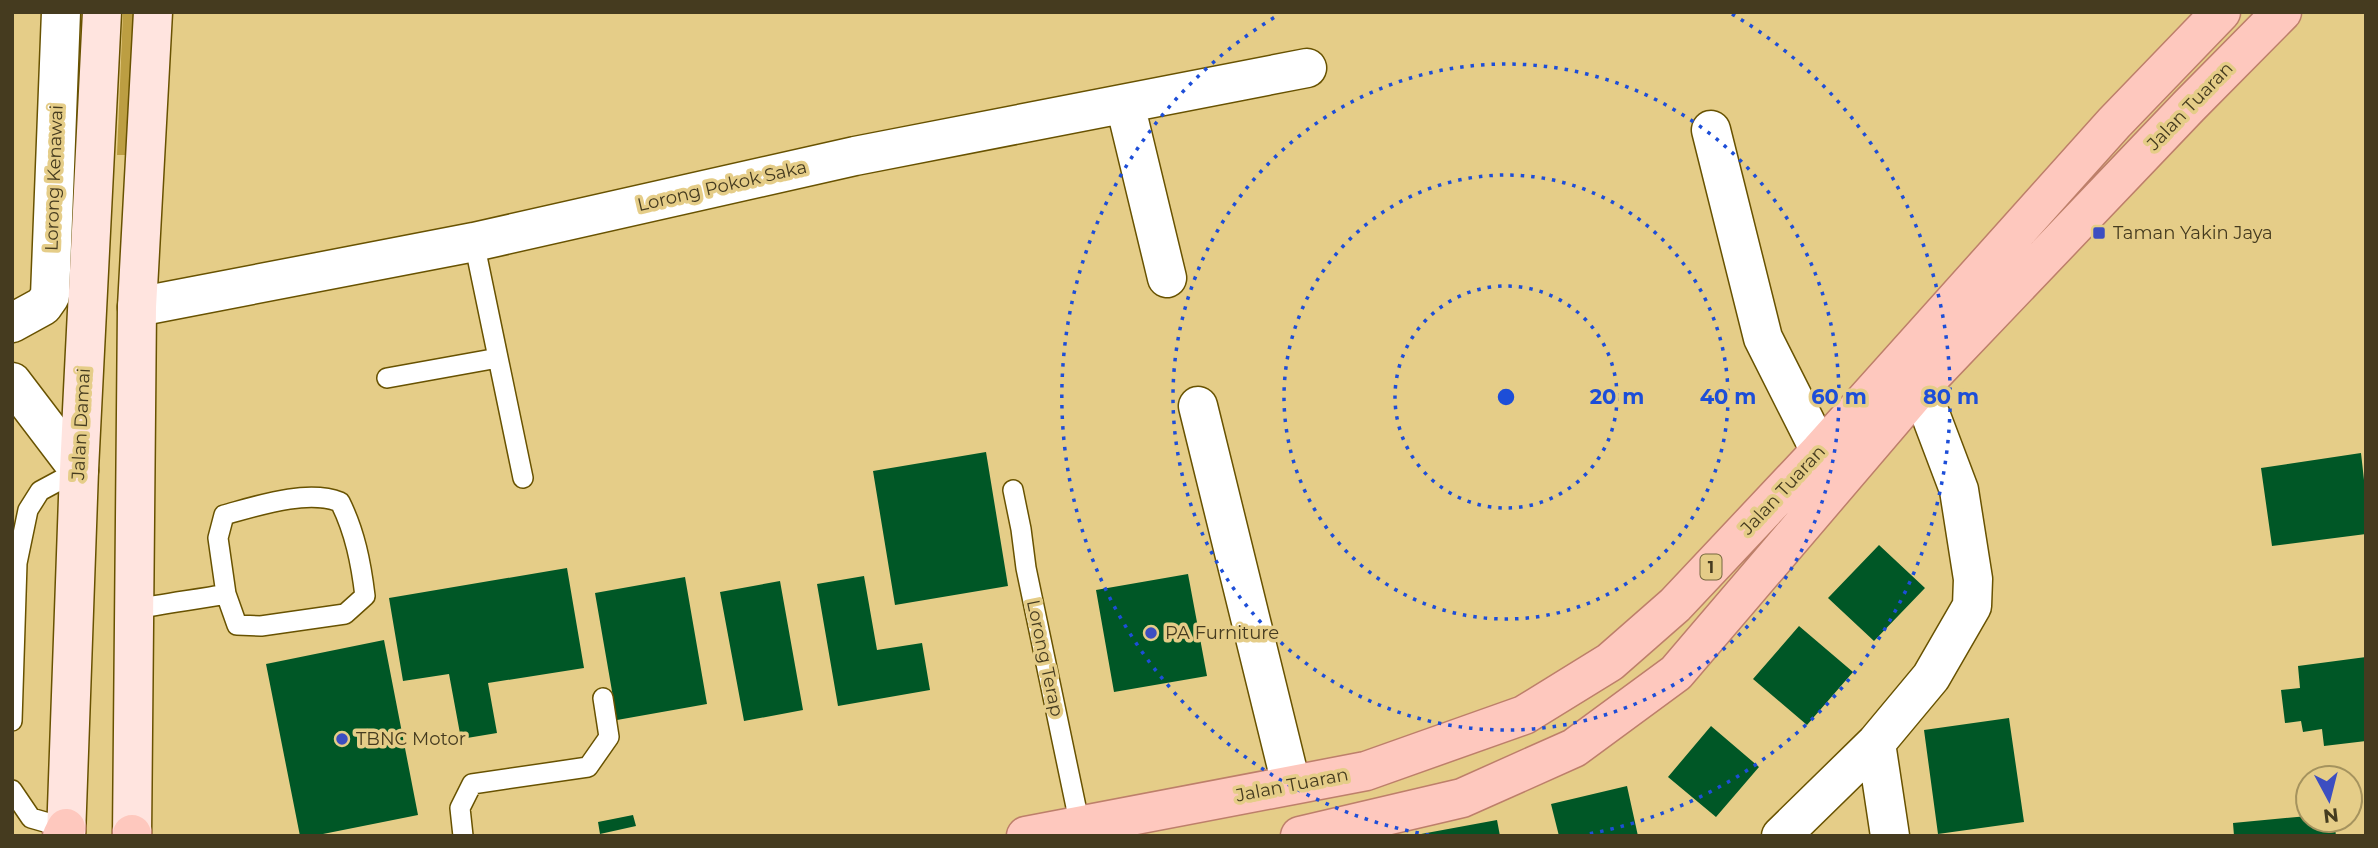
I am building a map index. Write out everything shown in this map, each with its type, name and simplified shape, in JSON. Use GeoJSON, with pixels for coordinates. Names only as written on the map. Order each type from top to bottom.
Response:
{"type":"FeatureCollection","features":[{"type":"Feature","properties":{"kind":"main road","name":"Jalan Damai"},"geometry":{"type":"LineString","coordinates":[[65,833],[79,470],[102,12]]}},
{"type":"Feature","properties":{"kind":"main road"},"geometry":{"type":"LineString","coordinates":[[132,835],[137,307],[153,12]]}},
{"type":"Feature","properties":{"kind":"main road","name":"Jalan Tuaran"},"geometry":{"type":"LineString","coordinates":[[1026,836],[1366,771],[1524,715],[1610,662],[1675,605],[1820,451],[2105,133],[2221,12]]}},
{"type":"Feature","properties":{"kind":"main road","name":"Jalan Tuaran"},"geometry":{"type":"LineString","coordinates":[[1300,836],[1462,798],[1574,748],[1676,673],[1917,391],[2282,12]]}},
{"type":"Feature","properties":{"kind":"street","name":"Lorong Kenawai"},"geometry":{"type":"LineString","coordinates":[[12,323],[43,306],[50,296],[61,12]]}},
{"type":"Feature","properties":{"kind":"street","name":"Lorong Pokok Saka"},"geometry":{"type":"LineString","coordinates":[[137,307],[474,242],[855,156],[1307,68]]}},
{"type":"Feature","properties":{"kind":"street"},"geometry":{"type":"LineString","coordinates":[[1125,104],[1167,278]]}},
{"type":"Feature","properties":{"kind":"street"},"geometry":{"type":"LineString","coordinates":[[1711,130],[1763,338],[1820,451]]}},
{"type":"Feature","properties":{"kind":"street"},"geometry":{"type":"LineString","coordinates":[[12,382],[79,470]]}},
{"type":"Feature","properties":{"kind":"street"},"geometry":{"type":"LineString","coordinates":[[1782,836],[1876,743],[1931,677],[1972,606],[1973,579],[1959,490],[1931,416],[1917,391]]}},
{"type":"Feature","properties":{"kind":"street"},"geometry":{"type":"LineString","coordinates":[[1198,406],[1290,784]]}},
{"type":"Feature","properties":{"kind":"street"},"geometry":{"type":"LineString","coordinates":[[1876,743],[1890,836]]}},
{"type":"Feature","properties":{"kind":"lane"},"geometry":{"type":"LineString","coordinates":[[474,242],[523,478]]}},
{"type":"Feature","properties":{"kind":"lane"},"geometry":{"type":"LineString","coordinates":[[387,378],[498,358]]}},
{"type":"Feature","properties":{"kind":"lane"},"geometry":{"type":"LineString","coordinates":[[12,721],[17,564],[27,510],[40,491],[79,470]]}},
{"type":"Feature","properties":{"kind":"lane","name":"Lorong Terap"},"geometry":{"type":"LineString","coordinates":[[1013,490],[1026,568],[1080,825]]}},
{"type":"Feature","properties":{"kind":"lane"},"geometry":{"type":"LineString","coordinates":[[328,498],[340,502],[348,518],[361,562],[365,596],[345,614],[261,626],[237,625],[226,594],[218,538],[224,514],[276,501],[328,498]]}},
{"type":"Feature","properties":{"kind":"lane"},"geometry":{"type":"LineString","coordinates":[[133,610],[167,602],[226,594]]}},
{"type":"Feature","properties":{"kind":"lane"},"geometry":{"type":"LineString","coordinates":[[463,836],[460,808],[472,784],[588,767],[609,737],[603,698]]}},
{"type":"Feature","properties":{"kind":"lane"},"geometry":{"type":"LineString","coordinates":[[12,790],[31,818],[65,833]]}},
{"type":"Feature","properties":{"kind":"shaded area"},"geometry":{"type":"Polygon","coordinates":[[[123,12],[135,12],[129,155],[117,155],[123,12]]]}},
{"type":"Feature","properties":{"kind":"building"},"geometry":{"type":"Polygon","coordinates":[[[986,452],[1008,586],[895,605],[873,471],[986,452]]]}},
{"type":"Feature","properties":{"kind":"building"},"geometry":{"type":"Polygon","coordinates":[[[2361,453],[2364,480],[2366,479],[2366,534],[2272,546],[2261,468],[2361,453]]]}},
{"type":"Feature","properties":{"kind":"building"},"geometry":{"type":"Polygon","coordinates":[[[1879,545],[1925,588],[1874,641],[1828,598],[1879,545]]]}},
{"type":"Feature","properties":{"kind":"building"},"geometry":{"type":"Polygon","coordinates":[[[567,568],[584,668],[488,683],[497,733],[461,739],[449,674],[403,681],[389,598],[567,568]]]}},
{"type":"Feature","properties":{"kind":"building","name":"PA Furniture"},"geometry":{"type":"Polygon","coordinates":[[[1188,574],[1207,676],[1114,692],[1096,590],[1188,574]]]}},
{"type":"Feature","properties":{"kind":"building"},"geometry":{"type":"Polygon","coordinates":[[[864,576],[877,650],[922,643],[930,690],[838,706],[817,584],[864,576]]]}},
{"type":"Feature","properties":{"kind":"building"},"geometry":{"type":"Polygon","coordinates":[[[685,577],[707,704],[617,720],[595,593],[685,577]]]}},
{"type":"Feature","properties":{"kind":"building"},"geometry":{"type":"Polygon","coordinates":[[[780,581],[803,710],[744,721],[720,592],[780,581]]]}},
{"type":"Feature","properties":{"kind":"building"},"geometry":{"type":"Polygon","coordinates":[[[1799,626],[1853,672],[1807,725],[1753,679],[1799,626]]]}},
{"type":"Feature","properties":{"kind":"building","name":"TBNC Motor"},"geometry":{"type":"Polygon","coordinates":[[[384,640],[418,815],[313,836],[300,836],[266,664],[384,640]]]}},
{"type":"Feature","properties":{"kind":"building"},"geometry":{"type":"Polygon","coordinates":[[[2366,657],[2366,741],[2324,746],[2322,729],[2303,732],[2301,721],[2285,723],[2281,690],[2300,688],[2298,666],[2366,657]]]}},
{"type":"Feature","properties":{"kind":"building"},"geometry":{"type":"Polygon","coordinates":[[[2009,718],[2024,822],[1938,834],[1924,730],[2009,718]]]}},
{"type":"Feature","properties":{"kind":"building"},"geometry":{"type":"Polygon","coordinates":[[[1711,726],[1759,767],[1716,817],[1668,777],[1711,726]]]}},
{"type":"Feature","properties":{"kind":"building"},"geometry":{"type":"Polygon","coordinates":[[[1627,786],[1638,836],[1559,836],[1551,804],[1627,786]]]}},
{"type":"Feature","properties":{"kind":"building"},"geometry":{"type":"Polygon","coordinates":[[[633,815],[636,826],[600,834],[598,822],[633,815]]]}},
{"type":"Feature","properties":{"kind":"building"},"geometry":{"type":"Polygon","coordinates":[[[2294,817],[2294,834],[2336,836],[2234,836],[2233,823],[2294,817]]]}},
{"type":"Feature","properties":{"kind":"building"},"geometry":{"type":"Polygon","coordinates":[[[1497,820],[1500,836],[1421,836],[1421,834],[1497,820]]]}},
{"type":"Feature","properties":{"kind":"place","name":"Taman Yakin Jaya"},"geometry":{"type":"Point","coordinates":[2099,233]}},
{"type":"Feature","properties":{"kind":"place","name":"PA Furniture"},"geometry":{"type":"Point","coordinates":[1151,633]}},
{"type":"Feature","properties":{"kind":"place","name":"TBNC Motor"},"geometry":{"type":"Point","coordinates":[342,739]}}]}
